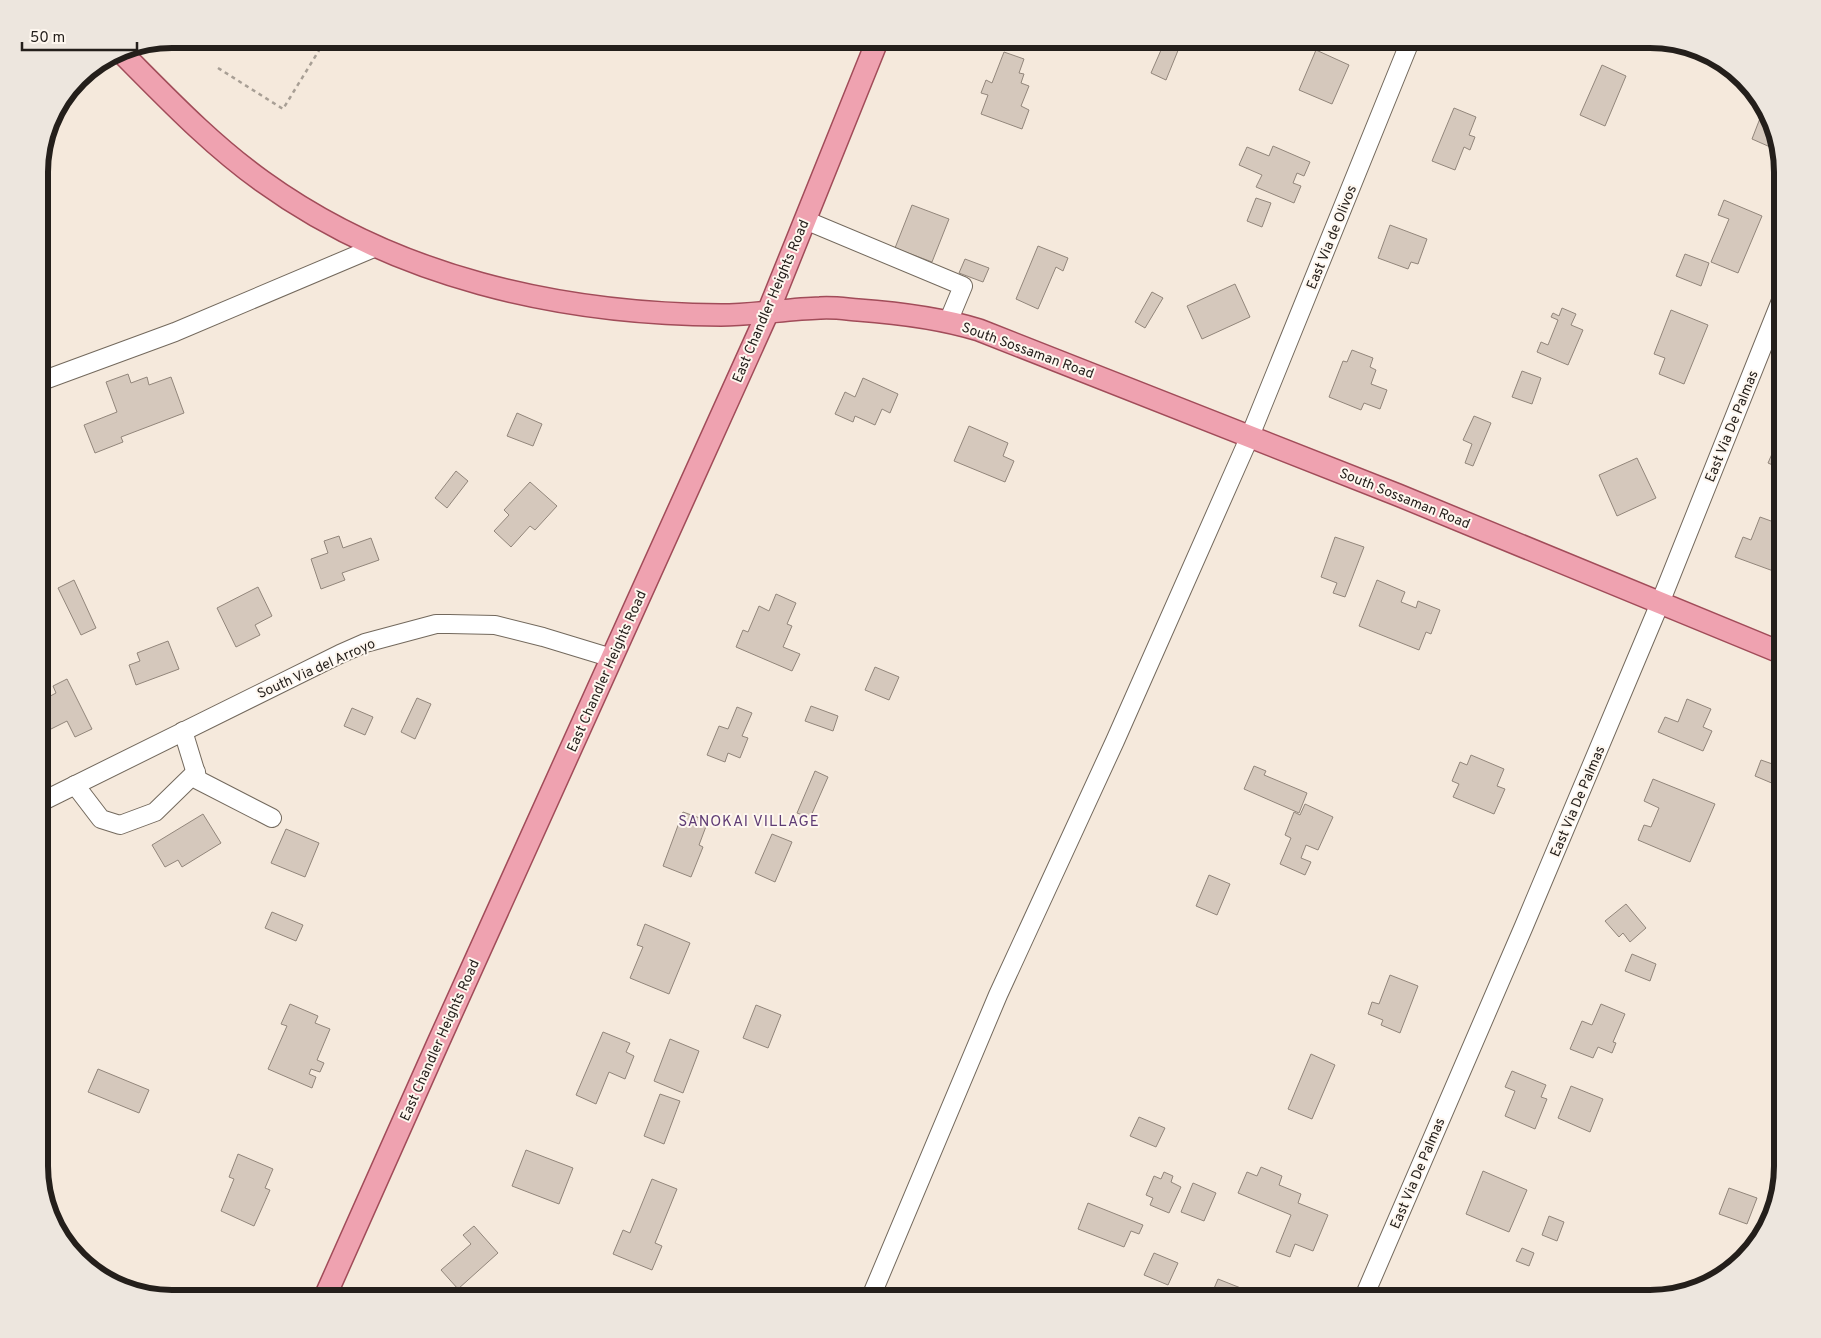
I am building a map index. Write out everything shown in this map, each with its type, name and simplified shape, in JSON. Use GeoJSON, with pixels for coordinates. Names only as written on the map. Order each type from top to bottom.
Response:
{"type":"FeatureCollection","features":[{"type":"Feature","properties":{"kind":"main road","name":"East Chandler Heights Road"},"geometry":{"type":"LineString","coordinates":[[328,1290],[768,312],[875,48]]}},
{"type":"Feature","properties":{"kind":"main road","name":"South Sossaman Road"},"geometry":{"type":"LineString","coordinates":[[125,57],[178,110],[220,148],[262,181],[322,220],[376,248],[433,270],[501,290],[574,305],[651,313],[724,315],[822,308],[890,313],[948,322],[979,330],[1250,436],[1774,649]]}},
{"type":"Feature","properties":{"kind":"street","name":"East Via de Olivos"},"geometry":{"type":"LineString","coordinates":[[874,1290],[998,995],[1115,741],[1250,436],[1408,47]]}},
{"type":"Feature","properties":{"kind":"street"},"geometry":{"type":"LineString","coordinates":[[805,220],[963,286],[948,322]]}},
{"type":"Feature","properties":{"kind":"street"},"geometry":{"type":"LineString","coordinates":[[48,379],[175,332],[376,248]]}},
{"type":"Feature","properties":{"kind":"street","name":"East Via De Palmas"},"geometry":{"type":"LineString","coordinates":[[1367,1290],[1520,935],[1660,603],[1774,318]]}},
{"type":"Feature","properties":{"kind":"street","name":"South Via del Arroyo"},"geometry":{"type":"LineString","coordinates":[[48,798],[365,642],[436,624],[495,625],[612,658]]}},
{"type":"Feature","properties":{"kind":"street"},"geometry":{"type":"LineString","coordinates":[[183,731],[198,780],[272,818]]}},
{"type":"Feature","properties":{"kind":"street"},"geometry":{"type":"LineString","coordinates":[[75,785],[101,819],[120,825],[155,812],[196,772]]}},
{"type":"Feature","properties":{"kind":"path"},"geometry":{"type":"LineString","coordinates":[[218,68],[283,109],[321,48]]}},
{"type":"Feature","properties":{"kind":"building"},"geometry":{"type":"Polygon","coordinates":[[[1162,47],[1179,48],[1166,80],[1151,73],[1162,47]]]}},
{"type":"Feature","properties":{"kind":"building"},"geometry":{"type":"Polygon","coordinates":[[[1316,50],[1349,65],[1332,104],[1299,90],[1316,50]]]}},
{"type":"Feature","properties":{"kind":"building"},"geometry":{"type":"Polygon","coordinates":[[[1004,52],[1024,59],[1019,73],[1024,74],[1021,83],[1029,86],[1021,106],[1029,110],[1022,129],[981,114],[988,95],[981,93],[986,80],[992,83],[1004,52]]]}},
{"type":"Feature","properties":{"kind":"building"},"geometry":{"type":"Polygon","coordinates":[[[1602,65],[1626,76],[1605,126],[1580,115],[1602,65]]]}},
{"type":"Feature","properties":{"kind":"building"},"geometry":{"type":"Polygon","coordinates":[[[1454,108],[1476,117],[1469,135],[1475,137],[1470,150],[1464,147],[1455,170],[1432,161],[1454,108]]]}},
{"type":"Feature","properties":{"kind":"building"},"geometry":{"type":"Polygon","coordinates":[[[1761,116],[1771,147],[1752,139],[1761,116]]]}},
{"type":"Feature","properties":{"kind":"building"},"geometry":{"type":"Polygon","coordinates":[[[1273,146],[1310,162],[1304,176],[1297,173],[1293,183],[1301,186],[1294,203],[1256,187],[1262,175],[1239,165],[1247,147],[1269,156],[1273,146]]]}},
{"type":"Feature","properties":{"kind":"building"},"geometry":{"type":"Polygon","coordinates":[[[1256,198],[1271,203],[1262,227],[1247,221],[1256,198]]]}},
{"type":"Feature","properties":{"kind":"building"},"geometry":{"type":"Polygon","coordinates":[[[1724,200],[1762,216],[1738,273],[1711,262],[1729,219],[1718,215],[1724,200]]]}},
{"type":"Feature","properties":{"kind":"building"},"geometry":{"type":"Polygon","coordinates":[[[912,205],[949,219],[932,262],[895,248],[912,205]]]}},
{"type":"Feature","properties":{"kind":"building"},"geometry":{"type":"Polygon","coordinates":[[[1390,225],[1427,239],[1418,264],[1411,262],[1408,269],[1378,258],[1390,225]]]}},
{"type":"Feature","properties":{"kind":"building"},"geometry":{"type":"Polygon","coordinates":[[[1038,246],[1068,258],[1063,271],[1056,267],[1038,309],[1016,299],[1038,246]]]}},
{"type":"Feature","properties":{"kind":"building"},"geometry":{"type":"Polygon","coordinates":[[[1685,254],[1709,263],[1701,286],[1676,276],[1685,254]]]}},
{"type":"Feature","properties":{"kind":"building"},"geometry":{"type":"Polygon","coordinates":[[[965,259],[989,268],[983,282],[959,273],[965,259]]]}},
{"type":"Feature","properties":{"kind":"building"},"geometry":{"type":"Polygon","coordinates":[[[1235,284],[1250,317],[1202,339],[1187,306],[1235,284]]]}},
{"type":"Feature","properties":{"kind":"building"},"geometry":{"type":"Polygon","coordinates":[[[1152,292],[1163,298],[1145,328],[1135,322],[1152,292]]]}},
{"type":"Feature","properties":{"kind":"building"},"geometry":{"type":"Polygon","coordinates":[[[1562,308],[1576,314],[1571,325],[1583,330],[1568,365],[1537,352],[1541,342],[1548,345],[1558,320],[1551,317],[1553,313],[1559,316],[1562,308]]]}},
{"type":"Feature","properties":{"kind":"building"},"geometry":{"type":"Polygon","coordinates":[[[1671,310],[1708,325],[1684,384],[1659,374],[1665,358],[1654,354],[1671,310]]]}},
{"type":"Feature","properties":{"kind":"building"},"geometry":{"type":"Polygon","coordinates":[[[1352,350],[1373,358],[1370,367],[1376,370],[1371,384],[1387,390],[1380,409],[1364,403],[1361,410],[1329,397],[1343,361],[1347,362],[1352,350]]]}},
{"type":"Feature","properties":{"kind":"building"},"geometry":{"type":"Polygon","coordinates":[[[1522,371],[1541,378],[1532,404],[1512,397],[1522,371]]]}},
{"type":"Feature","properties":{"kind":"building"},"geometry":{"type":"Polygon","coordinates":[[[128,374],[131,383],[147,377],[149,385],[171,377],[184,413],[121,437],[123,442],[95,453],[84,425],[117,412],[106,382],[128,374]]]}},
{"type":"Feature","properties":{"kind":"building"},"geometry":{"type":"Polygon","coordinates":[[[863,378],[898,394],[890,413],[882,409],[875,425],[855,416],[853,422],[835,414],[845,392],[855,397],[863,378]]]}},
{"type":"Feature","properties":{"kind":"building"},"geometry":{"type":"Polygon","coordinates":[[[517,413],[542,424],[533,446],[507,436],[517,413]]]}},
{"type":"Feature","properties":{"kind":"building"},"geometry":{"type":"Polygon","coordinates":[[[1474,416],[1491,423],[1473,466],[1465,463],[1472,444],[1463,440],[1474,416]]]}},
{"type":"Feature","properties":{"kind":"building"},"geometry":{"type":"Polygon","coordinates":[[[969,426],[1008,443],[1003,456],[1014,461],[1005,482],[954,461],[969,426]]]}},
{"type":"Feature","properties":{"kind":"building"},"geometry":{"type":"Polygon","coordinates":[[[1774,449],[1774,466],[1768,463],[1774,449]]]}},
{"type":"Feature","properties":{"kind":"building"},"geometry":{"type":"Polygon","coordinates":[[[1637,458],[1656,498],[1617,516],[1599,475],[1637,458]]]}},
{"type":"Feature","properties":{"kind":"building"},"geometry":{"type":"Polygon","coordinates":[[[456,471],[468,481],[447,508],[435,498],[456,471]]]}},
{"type":"Feature","properties":{"kind":"building"},"geometry":{"type":"Polygon","coordinates":[[[530,482],[557,506],[535,530],[530,526],[511,547],[494,531],[509,515],[504,510],[530,482]]]}},
{"type":"Feature","properties":{"kind":"building"},"geometry":{"type":"Polygon","coordinates":[[[1760,517],[1774,522],[1774,571],[1735,557],[1743,537],[1751,540],[1760,517]]]}},
{"type":"Feature","properties":{"kind":"building"},"geometry":{"type":"Polygon","coordinates":[[[339,536],[343,548],[371,538],[379,560],[342,573],[345,580],[321,589],[311,559],[328,553],[324,541],[339,536]]]}},
{"type":"Feature","properties":{"kind":"building"},"geometry":{"type":"Polygon","coordinates":[[[1335,537],[1364,547],[1345,597],[1333,593],[1337,583],[1321,577],[1335,537]]]}},
{"type":"Feature","properties":{"kind":"building"},"geometry":{"type":"Polygon","coordinates":[[[74,580],[96,628],[81,635],[58,588],[74,580]]]}},
{"type":"Feature","properties":{"kind":"building"},"geometry":{"type":"Polygon","coordinates":[[[1377,580],[1405,592],[1401,602],[1416,608],[1418,601],[1440,610],[1431,634],[1426,632],[1419,650],[1359,626],[1377,580]]]}},
{"type":"Feature","properties":{"kind":"building"},"geometry":{"type":"Polygon","coordinates":[[[258,587],[272,616],[255,625],[260,635],[236,647],[217,608],[258,587]]]}},
{"type":"Feature","properties":{"kind":"building"},"geometry":{"type":"Polygon","coordinates":[[[776,594],[796,603],[787,624],[792,626],[783,647],[800,654],[792,671],[736,647],[743,630],[748,632],[759,606],[769,611],[776,594]]]}},
{"type":"Feature","properties":{"kind":"building"},"geometry":{"type":"Polygon","coordinates":[[[168,641],[179,669],[136,685],[129,665],[140,661],[137,653],[168,641]]]}},
{"type":"Feature","properties":{"kind":"building"},"geometry":{"type":"Polygon","coordinates":[[[875,667],[899,677],[889,700],[865,690],[875,667]]]}},
{"type":"Feature","properties":{"kind":"building"},"geometry":{"type":"Polygon","coordinates":[[[67,679],[92,729],[75,737],[67,721],[48,730],[48,697],[56,693],[53,686],[67,679]]]}},
{"type":"Feature","properties":{"kind":"building"},"geometry":{"type":"Polygon","coordinates":[[[417,698],[431,704],[415,739],[401,732],[417,698]]]}},
{"type":"Feature","properties":{"kind":"building"},"geometry":{"type":"Polygon","coordinates":[[[1687,699],[1711,709],[1703,727],[1712,731],[1703,751],[1658,732],[1665,717],[1678,722],[1687,699]]]}},
{"type":"Feature","properties":{"kind":"building"},"geometry":{"type":"Polygon","coordinates":[[[811,706],[838,716],[833,731],[805,721],[811,706]]]}},
{"type":"Feature","properties":{"kind":"building"},"geometry":{"type":"Polygon","coordinates":[[[737,707],[752,713],[742,736],[748,738],[740,758],[728,753],[725,762],[707,755],[719,726],[728,729],[737,707]]]}},
{"type":"Feature","properties":{"kind":"building"},"geometry":{"type":"Polygon","coordinates":[[[352,708],[373,717],[365,735],[344,726],[352,708]]]}},
{"type":"Feature","properties":{"kind":"building"},"geometry":{"type":"Polygon","coordinates":[[[1471,755],[1504,769],[1497,786],[1505,789],[1494,814],[1453,797],[1459,784],[1452,781],[1460,762],[1467,765],[1471,755]]]}},
{"type":"Feature","properties":{"kind":"building"},"geometry":{"type":"Polygon","coordinates":[[[1761,760],[1774,765],[1774,784],[1755,776],[1761,760]]]}},
{"type":"Feature","properties":{"kind":"building"},"geometry":{"type":"Polygon","coordinates":[[[1254,766],[1266,771],[1264,775],[1307,793],[1299,813],[1244,789],[1254,766]]]}},
{"type":"Feature","properties":{"kind":"building"},"geometry":{"type":"Polygon","coordinates":[[[815,771],[828,777],[810,818],[797,813],[815,771]]]}},
{"type":"Feature","properties":{"kind":"building"},"geometry":{"type":"Polygon","coordinates":[[[1653,779],[1715,804],[1690,862],[1638,840],[1644,825],[1651,827],[1659,808],[1644,801],[1653,779]]]}},
{"type":"Feature","properties":{"kind":"building"},"geometry":{"type":"Polygon","coordinates":[[[1305,804],[1333,817],[1318,850],[1306,845],[1301,858],[1311,862],[1305,875],[1280,864],[1291,838],[1285,835],[1294,812],[1300,815],[1305,804]]]}},
{"type":"Feature","properties":{"kind":"building"},"geometry":{"type":"Polygon","coordinates":[[[683,812],[708,821],[699,845],[703,847],[691,877],[663,866],[683,812]]]}},
{"type":"Feature","properties":{"kind":"building"},"geometry":{"type":"Polygon","coordinates":[[[203,814],[221,843],[182,867],[178,860],[165,867],[152,845],[203,814]]]}},
{"type":"Feature","properties":{"kind":"building"},"geometry":{"type":"Polygon","coordinates":[[[286,829],[319,843],[305,877],[271,863],[286,829]]]}},
{"type":"Feature","properties":{"kind":"building"},"geometry":{"type":"Polygon","coordinates":[[[772,834],[792,842],[775,882],[755,873],[772,834]]]}},
{"type":"Feature","properties":{"kind":"building"},"geometry":{"type":"Polygon","coordinates":[[[1209,875],[1230,884],[1217,915],[1196,906],[1209,875]]]}},
{"type":"Feature","properties":{"kind":"building"},"geometry":{"type":"Polygon","coordinates":[[[1626,904],[1646,928],[1630,942],[1623,933],[1619,937],[1605,921],[1626,904]]]}},
{"type":"Feature","properties":{"kind":"building"},"geometry":{"type":"Polygon","coordinates":[[[272,912],[303,925],[296,941],[265,928],[272,912]]]}},
{"type":"Feature","properties":{"kind":"building"},"geometry":{"type":"Polygon","coordinates":[[[645,924],[690,943],[669,994],[630,978],[643,947],[637,945],[645,924]]]}},
{"type":"Feature","properties":{"kind":"building"},"geometry":{"type":"Polygon","coordinates":[[[1632,954],[1656,964],[1650,981],[1625,971],[1632,954]]]}},
{"type":"Feature","properties":{"kind":"building"},"geometry":{"type":"Polygon","coordinates":[[[1390,975],[1418,986],[1400,1033],[1381,1025],[1383,1020],[1368,1014],[1372,1002],[1379,1004],[1390,975]]]}},
{"type":"Feature","properties":{"kind":"building"},"geometry":{"type":"Polygon","coordinates":[[[290,1004],[318,1016],[315,1023],[330,1029],[317,1060],[324,1063],[320,1072],[311,1069],[309,1074],[316,1077],[312,1088],[268,1069],[287,1026],[281,1024],[290,1004]]]}},
{"type":"Feature","properties":{"kind":"building"},"geometry":{"type":"Polygon","coordinates":[[[1601,1004],[1625,1014],[1613,1042],[1616,1043],[1612,1053],[1598,1047],[1593,1058],[1570,1049],[1582,1021],[1592,1025],[1601,1004]]]}},
{"type":"Feature","properties":{"kind":"building"},"geometry":{"type":"Polygon","coordinates":[[[756,1005],[781,1015],[768,1048],[743,1038],[756,1005]]]}},
{"type":"Feature","properties":{"kind":"building"},"geometry":{"type":"Polygon","coordinates":[[[603,1032],[630,1043],[626,1052],[634,1056],[625,1079],[609,1072],[596,1104],[576,1095],[603,1032]]]}},
{"type":"Feature","properties":{"kind":"building"},"geometry":{"type":"Polygon","coordinates":[[[670,1039],[699,1051],[683,1093],[654,1081],[670,1039]]]}},
{"type":"Feature","properties":{"kind":"building"},"geometry":{"type":"Polygon","coordinates":[[[1311,1054],[1335,1065],[1312,1119],[1288,1109],[1311,1054]]]}},
{"type":"Feature","properties":{"kind":"building"},"geometry":{"type":"Polygon","coordinates":[[[98,1069],[149,1090],[139,1113],[88,1092],[98,1069]]]}},
{"type":"Feature","properties":{"kind":"building"},"geometry":{"type":"Polygon","coordinates":[[[1512,1071],[1546,1085],[1541,1097],[1547,1099],[1535,1129],[1505,1116],[1515,1091],[1505,1087],[1512,1071]]]}},
{"type":"Feature","properties":{"kind":"building"},"geometry":{"type":"Polygon","coordinates":[[[1571,1086],[1603,1099],[1590,1132],[1558,1118],[1571,1086]]]}},
{"type":"Feature","properties":{"kind":"building"},"geometry":{"type":"Polygon","coordinates":[[[660,1094],[680,1101],[664,1144],[644,1136],[660,1094]]]}},
{"type":"Feature","properties":{"kind":"building"},"geometry":{"type":"Polygon","coordinates":[[[1139,1117],[1165,1128],[1156,1147],[1130,1136],[1139,1117]]]}},
{"type":"Feature","properties":{"kind":"building"},"geometry":{"type":"Polygon","coordinates":[[[526,1150],[573,1168],[559,1204],[512,1186],[526,1150]]]}},
{"type":"Feature","properties":{"kind":"building"},"geometry":{"type":"Polygon","coordinates":[[[238,1154],[273,1169],[265,1188],[270,1190],[254,1226],[221,1211],[234,1179],[229,1177],[238,1154]]]}},
{"type":"Feature","properties":{"kind":"building"},"geometry":{"type":"Polygon","coordinates":[[[1261,1167],[1282,1176],[1279,1185],[1301,1194],[1298,1203],[1328,1215],[1313,1251],[1295,1244],[1290,1257],[1276,1252],[1291,1215],[1238,1193],[1247,1172],[1257,1176],[1261,1167]]]}},
{"type":"Feature","properties":{"kind":"building"},"geometry":{"type":"Polygon","coordinates":[[[1483,1171],[1527,1190],[1509,1232],[1466,1214],[1483,1171]]]}},
{"type":"Feature","properties":{"kind":"building"},"geometry":{"type":"Polygon","coordinates":[[[1164,1172],[1173,1176],[1171,1182],[1181,1187],[1169,1213],[1150,1205],[1153,1198],[1146,1195],[1154,1176],[1161,1179],[1164,1172]]]}},
{"type":"Feature","properties":{"kind":"building"},"geometry":{"type":"Polygon","coordinates":[[[652,1179],[677,1189],[655,1243],[662,1246],[652,1270],[613,1254],[623,1230],[630,1233],[652,1179]]]}},
{"type":"Feature","properties":{"kind":"building"},"geometry":{"type":"Polygon","coordinates":[[[1193,1183],[1216,1193],[1204,1221],[1181,1212],[1193,1183]]]}},
{"type":"Feature","properties":{"kind":"building"},"geometry":{"type":"Polygon","coordinates":[[[1729,1188],[1757,1198],[1747,1224],[1719,1214],[1729,1188]]]}},
{"type":"Feature","properties":{"kind":"building"},"geometry":{"type":"Polygon","coordinates":[[[1088,1203],[1143,1225],[1139,1234],[1131,1231],[1124,1247],[1078,1229],[1088,1203]]]}},
{"type":"Feature","properties":{"kind":"building"},"geometry":{"type":"Polygon","coordinates":[[[1549,1216],[1564,1222],[1557,1241],[1542,1235],[1549,1216]]]}},
{"type":"Feature","properties":{"kind":"building"},"geometry":{"type":"Polygon","coordinates":[[[474,1226],[498,1253],[458,1289],[441,1270],[471,1244],[463,1235],[474,1226]]]}},
{"type":"Feature","properties":{"kind":"building"},"geometry":{"type":"Polygon","coordinates":[[[1522,1248],[1534,1253],[1529,1266],[1516,1261],[1522,1248]]]}},
{"type":"Feature","properties":{"kind":"building"},"geometry":{"type":"Polygon","coordinates":[[[1154,1253],[1178,1263],[1168,1285],[1144,1275],[1154,1253]]]}},
{"type":"Feature","properties":{"kind":"building"},"geometry":{"type":"Polygon","coordinates":[[[1218,1279],[1246,1290],[1213,1290],[1218,1279]]]}},
{"type":"Feature","properties":{"kind":"district","name":"SANOKAI VILLAGE"},"geometry":{"type":"Point","coordinates":[749,821]}}]}
